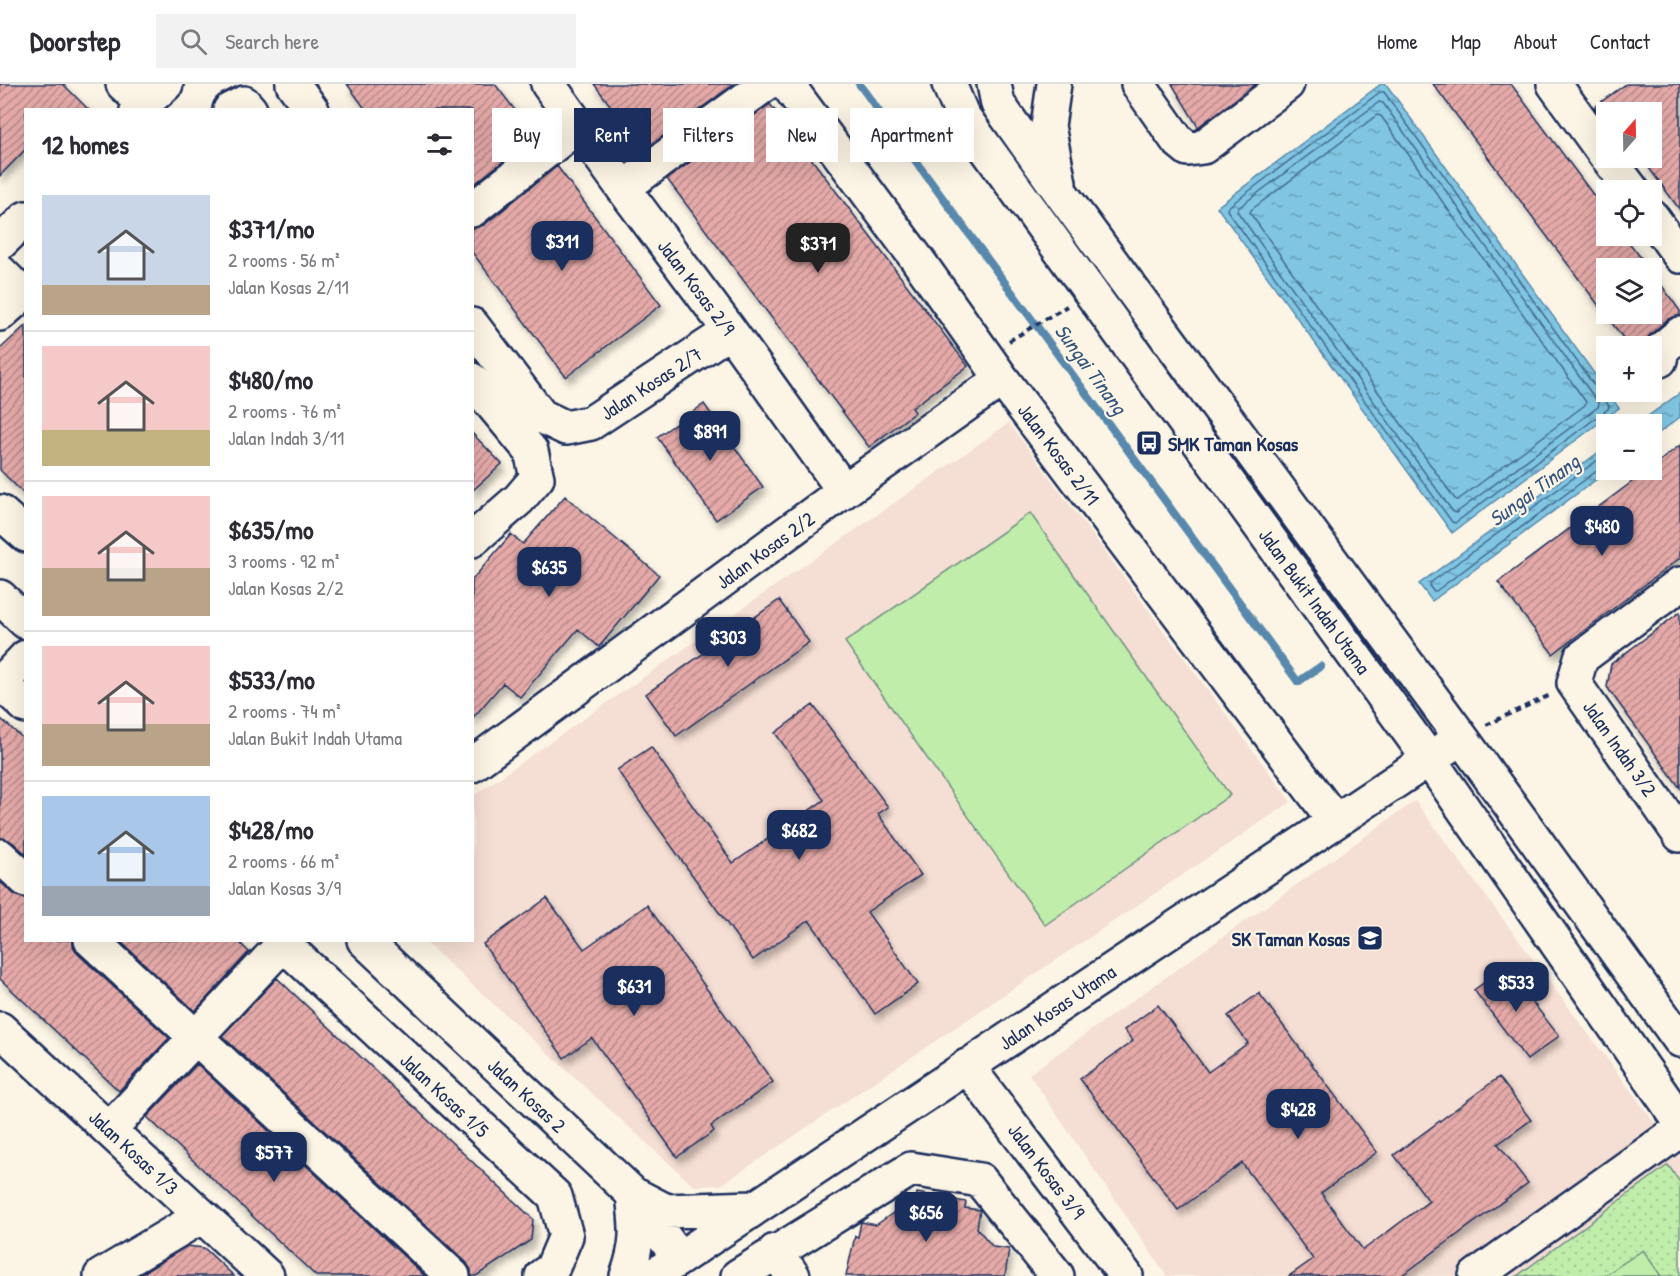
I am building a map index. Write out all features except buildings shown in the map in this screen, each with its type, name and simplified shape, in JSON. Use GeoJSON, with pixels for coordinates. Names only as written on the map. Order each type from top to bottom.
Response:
{"type":"FeatureCollection","features":[{"type":"Feature","properties":{"kind":"street"},"geometry":{"type":"LineString","coordinates":[[293,84],[311,108]]}},
{"type":"Feature","properties":{"kind":"street","name":"Jalan Kosas 2/9"},"geometry":{"type":"LineString","coordinates":[[548,84],[574,118]]}},
{"type":"Feature","properties":{"kind":"street"},"geometry":{"type":"LineString","coordinates":[[623,189],[766,84]]}},
{"type":"Feature","properties":{"kind":"street","name":"Jalan Kosas 2/11"},"geometry":{"type":"LineString","coordinates":[[787,84],[924,268],[1002,379],[1335,821]]}},
{"type":"Feature","properties":{"kind":"street","name":"Jalan Bukit Indah Utama"},"geometry":{"type":"LineString","coordinates":[[949,84],[962,115],[1429,759],[1680,1121]]}},
{"type":"Feature","properties":{"kind":"street","name":"Jalan Bukit Indah Utama"},"geometry":{"type":"LineString","coordinates":[[994,84],[999,104],[1061,194],[1461,737],[1680,1040]]}},
{"type":"Feature","properties":{"kind":"street"},"geometry":{"type":"LineString","coordinates":[[1054,84],[1048,126],[1061,194]]}},
{"type":"Feature","properties":{"kind":"street"},"geometry":{"type":"LineString","coordinates":[[1138,84],[1177,140],[1188,149],[1203,147],[1287,84]]}},
{"type":"Feature","properties":{"kind":"street"},"geometry":{"type":"LineString","coordinates":[[1568,89],[1596,138]]}},
{"type":"Feature","properties":{"kind":"street"},"geometry":{"type":"LineString","coordinates":[[234,108],[244,103],[248,108]]}},
{"type":"Feature","properties":{"kind":"street"},"geometry":{"type":"LineString","coordinates":[[474,208],[574,129]]}},
{"type":"Feature","properties":{"kind":"street","name":"Jalan Kosas 2/9"},"geometry":{"type":"LineString","coordinates":[[604,162],[844,491]]}},
{"type":"Feature","properties":{"kind":"street"},"geometry":{"type":"LineString","coordinates":[[1615,168],[1624,180]]}},
{"type":"Feature","properties":{"kind":"street"},"geometry":{"type":"LineString","coordinates":[[0,243],[24,220]]}},
{"type":"Feature","properties":{"kind":"street"},"geometry":{"type":"LineString","coordinates":[[1662,230],[1678,250]]}},
{"type":"Feature","properties":{"kind":"street","name":"Jalan Kosas 2/7"},"geometry":{"type":"LineString","coordinates":[[474,328],[541,416],[566,428],[591,423],[730,332]]}},
{"type":"Feature","properties":{"kind":"street"},"geometry":{"type":"LineString","coordinates":[[1662,349],[1680,334]]}},
{"type":"Feature","properties":{"kind":"street","name":"Jalan Kosas 2/2"},"geometry":{"type":"LineString","coordinates":[[474,764],[844,491],[1002,379]]}},
{"type":"Feature","properties":{"kind":"street"},"geometry":{"type":"LineString","coordinates":[[474,382],[531,451],[537,478],[519,499],[474,538]]}},
{"type":"Feature","properties":{"kind":"street"},"geometry":{"type":"LineString","coordinates":[[0,513],[24,533]]}},
{"type":"Feature","properties":{"kind":"street"},"geometry":{"type":"LineString","coordinates":[[1578,670],[1680,584]]}},
{"type":"Feature","properties":{"kind":"street"},"geometry":{"type":"LineString","coordinates":[[0,597],[24,620]]}},
{"type":"Feature","properties":{"kind":"street"},"geometry":{"type":"LineString","coordinates":[[14,692],[24,663]]}},
{"type":"Feature","properties":{"kind":"street","name":"Jalan Indah 3/2"},"geometry":{"type":"LineString","coordinates":[[1578,670],[1680,835]]}},
{"type":"Feature","properties":{"kind":"street","name":"Jalan Kosas Utama"},"geometry":{"type":"LineString","coordinates":[[666,1267],[1461,737]]}},
{"type":"Feature","properties":{"kind":"street"},"geometry":{"type":"LineString","coordinates":[[0,856],[24,878]]}},
{"type":"Feature","properties":{"kind":"street"},"geometry":{"type":"LineString","coordinates":[[93,942],[453,1276]]}},
{"type":"Feature","properties":{"kind":"street"},"geometry":{"type":"LineString","coordinates":[[109,1130],[281,942]]}},
{"type":"Feature","properties":{"kind":"street","name":"Jalan Kosas 1/5"},"geometry":{"type":"LineString","coordinates":[[281,942],[555,1196],[566,1236],[547,1273]]}},
{"type":"Feature","properties":{"kind":"street","name":"Jalan Kosas 2"},"geometry":{"type":"LineString","coordinates":[[365,942],[633,1194],[666,1267]]}},
{"type":"Feature","properties":{"kind":"street","name":"Jalan Kosas 1/3"},"geometry":{"type":"LineString","coordinates":[[0,1029],[267,1276]]}},
{"type":"Feature","properties":{"kind":"street","name":"Jalan Kosas 3/9"},"geometry":{"type":"LineString","coordinates":[[967,1066],[1126,1276]]}},
{"type":"Feature","properties":{"kind":"street"},"geometry":{"type":"LineString","coordinates":[[1476,1276],[1680,1130]]}},
{"type":"Feature","properties":{"kind":"street"},"geometry":{"type":"LineString","coordinates":[[738,1276],[784,1264],[911,1169],[980,1180],[1057,1276]]}},
{"type":"Feature","properties":{"kind":"street"},"geometry":{"type":"LineString","coordinates":[[633,1194],[666,1211],[754,1208]]}},
{"type":"Feature","properties":{"kind":"street"},"geometry":{"type":"LineString","coordinates":[[627,1276],[635,1253],[637,1222],[633,1194]]}},
{"type":"Feature","properties":{"kind":"street"},"geometry":{"type":"LineString","coordinates":[[101,1276],[202,1216]]}},
{"type":"Feature","properties":{"kind":"path"},"geometry":{"type":"LineString","coordinates":[[1009,342],[1070,304]]}},
{"type":"Feature","properties":{"kind":"path"},"geometry":{"type":"LineString","coordinates":[[1461,737],[1578,670]]}},
{"type":"Feature","properties":{"kind":"shaded area"},"geometry":{"type":"Polygon","coordinates":[[[1009,423],[1291,802],[721,1185],[694,1186],[425,942],[474,942],[474,795],[1009,423]]]}},
{"type":"Feature","properties":{"kind":"shaded area","name":"SK Taman Kosas"},"geometry":{"type":"Polygon","coordinates":[[[1415,801],[1680,1157],[1680,1276],[1167,1276],[1029,1074],[1415,801]]]}},
{"type":"Feature","properties":{"kind":"green space"},"geometry":{"type":"Polygon","coordinates":[[[1030,513],[1230,795],[1045,925],[845,642],[1030,513]]]}},
{"type":"Feature","properties":{"kind":"green space"},"geometry":{"type":"Polygon","coordinates":[[[1668,1165],[1680,1182],[1680,1276],[1517,1276],[1668,1165]]]}},
{"type":"Feature","properties":{"kind":"green space"},"geometry":{"type":"Polygon","coordinates":[[[1643,1250],[1661,1276],[1604,1276],[1643,1250]]]}},
{"type":"Feature","properties":{"kind":"water"},"geometry":{"type":"Polygon","coordinates":[[[1381,84],[1386,84],[1596,376],[1596,402],[1615,402],[1619,408],[1611,414],[1596,414],[1596,425],[1452,533],[1217,207],[1381,84]]]}},
{"type":"Feature","properties":{"kind":"water"},"geometry":{"type":"Polygon","coordinates":[[[1680,393],[1680,417],[1662,430],[1662,414],[1651,414],[1680,393]]]}},
{"type":"Feature","properties":{"kind":"water"},"geometry":{"type":"Polygon","coordinates":[[[1596,454],[1596,480],[1432,601],[1419,584],[1596,454]]]}},
{"type":"Feature","properties":{"kind":"waterway","name":"Sungai Tinang"},"geometry":{"type":"LineString","coordinates":[[859,84],[1298,682],[1321,666]]}},
{"type":"Feature","properties":{"kind":"place","name":"SMK Taman Kosas"},"geometry":{"type":"Point","coordinates":[1149,443]}},
{"type":"Feature","properties":{"kind":"place","name":"SK Taman Kosas"},"geometry":{"type":"Point","coordinates":[1370,938]}}]}
